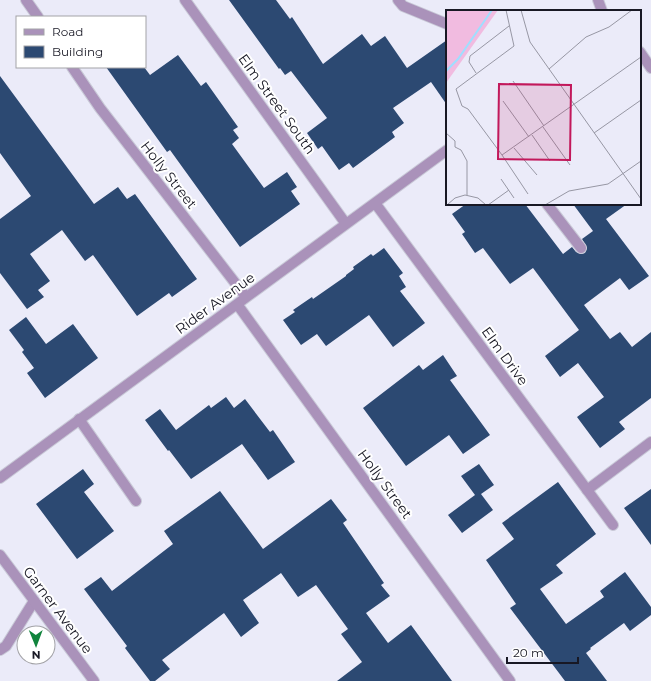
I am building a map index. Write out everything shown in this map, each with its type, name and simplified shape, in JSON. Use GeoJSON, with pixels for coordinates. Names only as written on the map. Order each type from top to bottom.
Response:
{"type":"FeatureCollection","features":[{"type":"Feature","properties":{"kind":"street"},"geometry":{"type":"LineString","coordinates":[[26,0],[37,16]]}},
{"type":"Feature","properties":{"kind":"street","name":"Elm Street South"},"geometry":{"type":"LineString","coordinates":[[185,0],[346,224]]}},
{"type":"Feature","properties":{"kind":"street"},"geometry":{"type":"LineString","coordinates":[[398,0],[403,6],[446,24]]}},
{"type":"Feature","properties":{"kind":"street"},"geometry":{"type":"LineString","coordinates":[[598,0],[602,10]]}},
{"type":"Feature","properties":{"kind":"street"},"geometry":{"type":"LineString","coordinates":[[641,53],[651,68]]}},
{"type":"Feature","properties":{"kind":"street","name":"Holly Street"},"geometry":{"type":"LineString","coordinates":[[73,68],[100,108],[246,297]]}},
{"type":"Feature","properties":{"kind":"street","name":"Rider Avenue"},"geometry":{"type":"LineString","coordinates":[[0,478],[446,151]]}},
{"type":"Feature","properties":{"kind":"street","name":"Elm Drive"},"geometry":{"type":"LineString","coordinates":[[375,203],[612,525]]}},
{"type":"Feature","properties":{"kind":"street"},"geometry":{"type":"LineString","coordinates":[[548,205],[580,248]]}},
{"type":"Feature","properties":{"kind":"street","name":"Holly Street"},"geometry":{"type":"LineString","coordinates":[[237,304],[510,681]]}},
{"type":"Feature","properties":{"kind":"street"},"geometry":{"type":"LineString","coordinates":[[80,420],[136,501]]}},
{"type":"Feature","properties":{"kind":"street"},"geometry":{"type":"LineString","coordinates":[[587,490],[651,442]]}},
{"type":"Feature","properties":{"kind":"street","name":"Garner Avenue"},"geometry":{"type":"LineString","coordinates":[[0,556],[94,681]]}},
{"type":"Feature","properties":{"kind":"street"},"geometry":{"type":"LineString","coordinates":[[0,650],[6,646],[34,601]]}},
{"type":"Feature","properties":{"kind":"building"},"geometry":{"type":"Polygon","coordinates":[[[229,0],[276,0],[290,19],[292,17],[323,64],[362,34],[371,46],[385,36],[407,68],[446,41],[446,104],[431,82],[393,108],[404,123],[392,132],[395,137],[353,168],[349,163],[339,170],[322,146],[318,149],[307,133],[327,118],[291,71],[285,75],[280,68],[279,69],[229,0]]]}},
{"type":"Feature","properties":{"kind":"building"},"geometry":{"type":"Polygon","coordinates":[[[178,55],[201,86],[206,82],[238,127],[233,130],[239,138],[232,144],[264,188],[287,172],[297,187],[291,191],[300,204],[240,247],[170,150],[167,152],[107,68],[145,68],[150,75],[178,55]]]}},
{"type":"Feature","properties":{"kind":"building"},"geometry":{"type":"Polygon","coordinates":[[[0,76],[94,204],[118,187],[127,199],[135,194],[197,279],[172,297],[169,293],[137,316],[93,255],[85,261],[62,230],[30,254],[50,281],[38,290],[44,297],[27,309],[0,273],[0,219],[31,196],[0,153],[0,76]]]}},
{"type":"Feature","properties":{"kind":"building"},"geometry":{"type":"Polygon","coordinates":[[[465,205],[526,205],[563,254],[572,247],[576,252],[581,254],[585,253],[587,248],[582,239],[593,231],[574,205],[626,205],[606,219],[649,276],[629,290],[620,278],[584,305],[610,339],[620,332],[632,347],[651,332],[651,398],[619,422],[625,429],[600,448],[577,417],[604,397],[578,363],[560,377],[545,356],[579,330],[533,268],[510,284],[483,248],[475,253],[462,234],[465,232],[452,214],[465,205]]]}},
{"type":"Feature","properties":{"kind":"building"},"geometry":{"type":"Polygon","coordinates":[[[384,248],[403,273],[399,276],[406,287],[400,291],[425,323],[393,347],[369,315],[326,346],[317,334],[301,345],[283,320],[295,312],[293,310],[312,297],[313,299],[346,276],[354,269],[353,267],[371,254],[373,256],[384,248]]]}},
{"type":"Feature","properties":{"kind":"building"},"geometry":{"type":"Polygon","coordinates":[[[26,317],[46,344],[73,324],[98,358],[45,398],[27,373],[34,368],[22,352],[24,350],[9,330],[26,317]]]}},
{"type":"Feature","properties":{"kind":"building"},"geometry":{"type":"Polygon","coordinates":[[[443,355],[457,376],[450,380],[490,435],[463,454],[449,435],[406,466],[363,408],[419,365],[423,370],[443,355]]]}},
{"type":"Feature","properties":{"kind":"building"},"geometry":{"type":"Polygon","coordinates":[[[226,397],[234,408],[245,399],[270,432],[273,430],[295,462],[268,480],[242,444],[191,479],[145,420],[160,409],[176,430],[209,405],[211,408],[226,397]]]}},
{"type":"Feature","properties":{"kind":"building"},"geometry":{"type":"Polygon","coordinates":[[[479,464],[494,485],[481,494],[493,510],[462,533],[448,515],[475,495],[461,476],[479,464]]]}},
{"type":"Feature","properties":{"kind":"building"},"geometry":{"type":"Polygon","coordinates":[[[83,469],[94,484],[84,492],[114,531],[77,559],[36,504],[83,469]]]}},
{"type":"Feature","properties":{"kind":"building"},"geometry":{"type":"Polygon","coordinates":[[[558,482],[596,534],[556,565],[563,573],[540,589],[566,624],[604,597],[600,591],[625,572],[651,607],[651,615],[630,631],[624,623],[590,648],[591,649],[586,653],[607,681],[565,681],[510,608],[516,604],[486,560],[514,539],[502,523],[558,482]]]}},
{"type":"Feature","properties":{"kind":"building"},"geometry":{"type":"Polygon","coordinates":[[[651,489],[651,545],[624,508],[651,489]]]}},
{"type":"Feature","properties":{"kind":"building"},"geometry":{"type":"Polygon","coordinates":[[[220,491],[263,549],[331,499],[347,520],[343,523],[384,583],[381,585],[390,596],[366,613],[388,643],[411,625],[452,681],[337,681],[362,662],[341,634],[348,629],[316,585],[298,597],[281,573],[243,600],[259,623],[241,637],[224,613],[162,660],[170,669],[155,681],[150,681],[125,648],[127,646],[84,589],[101,577],[112,591],[173,544],[164,531],[220,491]]]}}]}
